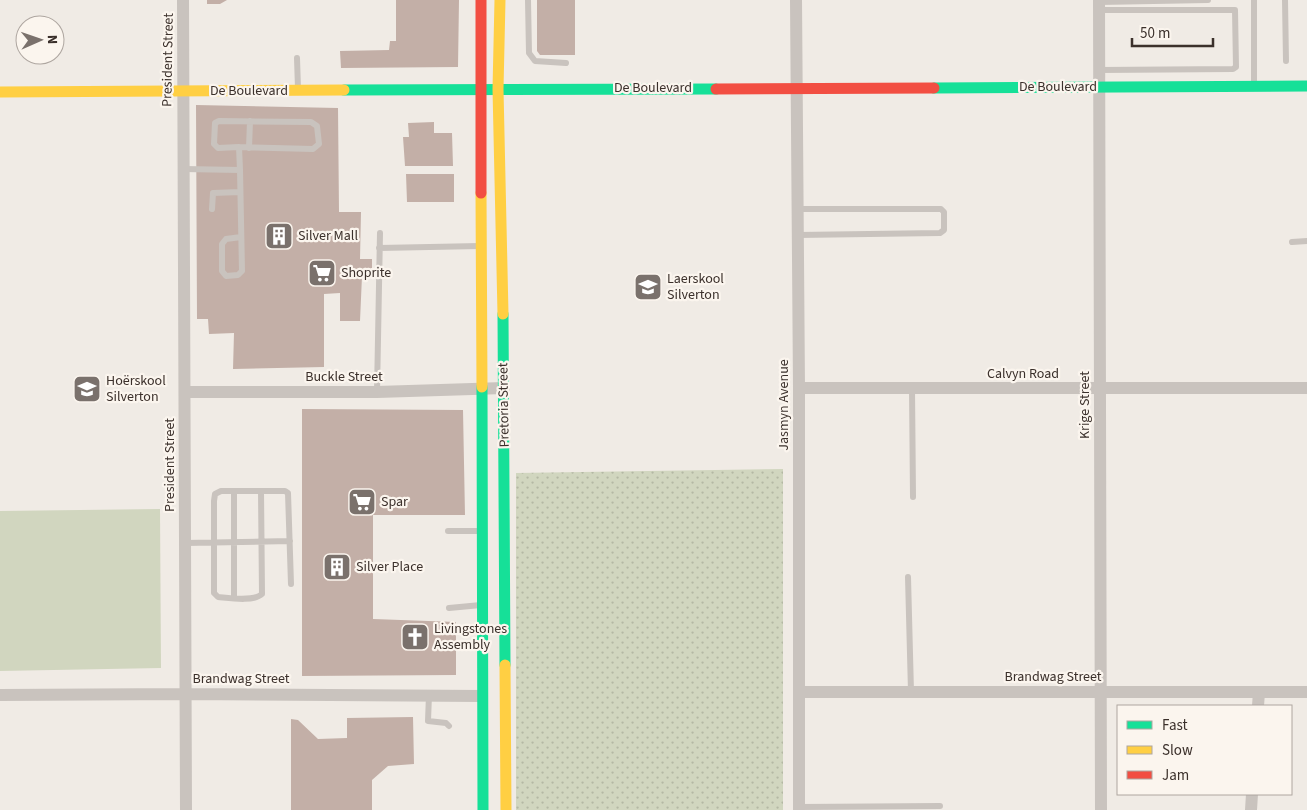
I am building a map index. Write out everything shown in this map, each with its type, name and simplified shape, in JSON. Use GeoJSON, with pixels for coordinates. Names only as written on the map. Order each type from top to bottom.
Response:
{"type":"FeatureCollection","features":[{"type":"Feature","properties":{"kind":"main road","name":"Pretoria Street"},"geometry":{"type":"LineString","coordinates":[[481,0],[483,810]]}},
{"type":"Feature","properties":{"kind":"main road","name":"Pretoria Street"},"geometry":{"type":"LineString","coordinates":[[500,0],[498,89],[504,388],[506,810]]}},
{"type":"Feature","properties":{"kind":"main road","name":"De Boulevard"},"geometry":{"type":"LineString","coordinates":[[0,92],[480,88],[1307,86]]}},
{"type":"Feature","properties":{"kind":"main road"},"geometry":{"type":"LineString","coordinates":[[482,605],[487,601],[491,590],[493,448],[504,428]]}},
{"type":"Feature","properties":{"kind":"street","name":"President Street"},"geometry":{"type":"LineString","coordinates":[[183,0],[186,810]]}},
{"type":"Feature","properties":{"kind":"street","name":"Jasmyn Avenue"},"geometry":{"type":"LineString","coordinates":[[796,0],[799,388],[799,809]]}},
{"type":"Feature","properties":{"kind":"street","name":"Krige Street"},"geometry":{"type":"LineString","coordinates":[[1099,4],[1102,810]]}},
{"type":"Feature","properties":{"kind":"street","name":"Buckle Street"},"geometry":{"type":"LineString","coordinates":[[185,392],[377,392],[504,388]]}},
{"type":"Feature","properties":{"kind":"street","name":"Calvyn Road"},"geometry":{"type":"LineString","coordinates":[[799,388],[1307,388]]}},
{"type":"Feature","properties":{"kind":"street","name":"Brandwag Street"},"geometry":{"type":"LineString","coordinates":[[800,692],[1307,692]]}},
{"type":"Feature","properties":{"kind":"street"},"geometry":{"type":"LineString","coordinates":[[1258,705],[1259,692]]}},
{"type":"Feature","properties":{"kind":"street","name":"Brandwag Street"},"geometry":{"type":"LineString","coordinates":[[0,696],[186,694],[482,696]]}},
{"type":"Feature","properties":{"kind":"street"},"geometry":{"type":"LineString","coordinates":[[1250,810],[1252,795]]}},
{"type":"Feature","properties":{"kind":"lane"},"geometry":{"type":"LineString","coordinates":[[528,0],[529,53],[535,61],[566,63]]}},
{"type":"Feature","properties":{"kind":"lane"},"geometry":{"type":"LineString","coordinates":[[1099,4],[1122,1],[1208,0]]}},
{"type":"Feature","properties":{"kind":"lane"},"geometry":{"type":"LineString","coordinates":[[1254,0],[1254,86]]}},
{"type":"Feature","properties":{"kind":"lane"},"geometry":{"type":"LineString","coordinates":[[1285,0],[1286,61]]}},
{"type":"Feature","properties":{"kind":"lane"},"geometry":{"type":"LineString","coordinates":[[1099,4],[1232,10],[1236,13],[1236,67],[1233,69],[1100,70]]}},
{"type":"Feature","properties":{"kind":"lane"},"geometry":{"type":"LineString","coordinates":[[297,58],[298,90]]}},
{"type":"Feature","properties":{"kind":"lane"},"geometry":{"type":"LineString","coordinates":[[219,121],[316,123],[319,144],[314,149],[239,148],[216,147],[213,126],[219,121]]}},
{"type":"Feature","properties":{"kind":"lane"},"geometry":{"type":"LineString","coordinates":[[249,148],[250,121]]}},
{"type":"Feature","properties":{"kind":"lane"},"geometry":{"type":"LineString","coordinates":[[239,148],[242,271],[238,275],[226,276],[222,271],[222,244],[226,239],[241,237]]}},
{"type":"Feature","properties":{"kind":"lane"},"geometry":{"type":"LineString","coordinates":[[183,169],[240,170]]}},
{"type":"Feature","properties":{"kind":"lane"},"geometry":{"type":"LineString","coordinates":[[212,209],[213,193],[240,192]]}},
{"type":"Feature","properties":{"kind":"lane"},"geometry":{"type":"LineString","coordinates":[[798,209],[941,208],[944,212],[943,233],[798,235]]}},
{"type":"Feature","properties":{"kind":"lane"},"geometry":{"type":"LineString","coordinates":[[377,392],[380,233]]}},
{"type":"Feature","properties":{"kind":"lane"},"geometry":{"type":"LineString","coordinates":[[1292,242],[1307,241]]}},
{"type":"Feature","properties":{"kind":"lane"},"geometry":{"type":"LineString","coordinates":[[379,248],[481,246]]}},
{"type":"Feature","properties":{"kind":"lane"},"geometry":{"type":"LineString","coordinates":[[912,389],[913,497]]}},
{"type":"Feature","properties":{"kind":"lane"},"geometry":{"type":"LineString","coordinates":[[261,491],[262,594],[257,598],[234,598],[218,597],[214,593],[213,542],[215,494],[221,491],[261,491],[288,493],[291,584]]}},
{"type":"Feature","properties":{"kind":"lane"},"geometry":{"type":"LineString","coordinates":[[234,491],[234,598]]}},
{"type":"Feature","properties":{"kind":"lane"},"geometry":{"type":"LineString","coordinates":[[448,531],[482,531]]}},
{"type":"Feature","properties":{"kind":"lane"},"geometry":{"type":"LineString","coordinates":[[185,542],[290,542]]}},
{"type":"Feature","properties":{"kind":"lane"},"geometry":{"type":"LineString","coordinates":[[908,578],[911,692]]}},
{"type":"Feature","properties":{"kind":"lane"},"geometry":{"type":"LineString","coordinates":[[450,608],[482,605]]}},
{"type":"Feature","properties":{"kind":"lane"},"geometry":{"type":"LineString","coordinates":[[429,695],[428,721],[446,723],[449,726]]}},
{"type":"Feature","properties":{"kind":"lane"},"geometry":{"type":"LineString","coordinates":[[799,809],[940,806]]}},
{"type":"Feature","properties":{"kind":"green space"},"geometry":{"type":"Polygon","coordinates":[[[783,469],[783,810],[516,810],[516,473],[783,469]]]}},
{"type":"Feature","properties":{"kind":"green space"},"geometry":{"type":"Polygon","coordinates":[[[160,509],[161,668],[0,671],[0,511],[160,509]]]}},
{"type":"Feature","properties":{"kind":"building"},"geometry":{"type":"Polygon","coordinates":[[[207,0],[227,0],[220,4],[207,4],[207,0]]]}},
{"type":"Feature","properties":{"kind":"building"},"geometry":{"type":"Polygon","coordinates":[[[396,0],[459,0],[458,67],[341,68],[340,51],[389,50],[390,41],[396,41],[396,0]]]}},
{"type":"Feature","properties":{"kind":"building"},"geometry":{"type":"Polygon","coordinates":[[[537,0],[575,0],[575,55],[540,55],[537,51],[537,0]]]}},
{"type":"Feature","properties":{"kind":"building","name":"Silver Mall"},"geometry":{"type":"Polygon","coordinates":[[[196,105],[338,108],[339,212],[361,212],[360,259],[372,259],[372,274],[362,276],[360,321],[340,321],[340,293],[324,294],[324,367],[233,369],[234,333],[209,334],[208,319],[197,319],[196,105]]]}},
{"type":"Feature","properties":{"kind":"building"},"geometry":{"type":"Polygon","coordinates":[[[434,122],[434,133],[452,133],[453,166],[405,166],[403,137],[409,137],[408,123],[434,122]]]}},
{"type":"Feature","properties":{"kind":"building"},"geometry":{"type":"Polygon","coordinates":[[[406,174],[454,174],[454,202],[407,202],[406,174]]]}},
{"type":"Feature","properties":{"kind":"building","name":"Silver Place"},"geometry":{"type":"Polygon","coordinates":[[[302,409],[463,410],[465,515],[373,515],[373,619],[456,622],[456,675],[302,676],[302,409]]]}},
{"type":"Feature","properties":{"kind":"building"},"geometry":{"type":"Polygon","coordinates":[[[413,717],[414,764],[388,766],[372,780],[372,810],[291,810],[291,719],[298,720],[318,739],[347,738],[347,718],[413,717]]]}},
{"type":"Feature","properties":{"kind":"traffic: fast"},"geometry":{"type":"LineString","coordinates":[[934,88],[1307,86]]}},
{"type":"Feature","properties":{"kind":"traffic: fast"},"geometry":{"type":"LineString","coordinates":[[344,90],[716,89]]}},
{"type":"Feature","properties":{"kind":"traffic: fast"},"geometry":{"type":"LineString","coordinates":[[503,314],[505,665]]}},
{"type":"Feature","properties":{"kind":"traffic: fast"},"geometry":{"type":"LineString","coordinates":[[482,387],[483,810]]}},
{"type":"Feature","properties":{"kind":"traffic: slow"},"geometry":{"type":"LineString","coordinates":[[500,0],[498,89],[503,314]]}},
{"type":"Feature","properties":{"kind":"traffic: slow"},"geometry":{"type":"LineString","coordinates":[[0,92],[344,90]]}},
{"type":"Feature","properties":{"kind":"traffic: slow"},"geometry":{"type":"LineString","coordinates":[[481,193],[482,387]]}},
{"type":"Feature","properties":{"kind":"traffic: slow"},"geometry":{"type":"LineString","coordinates":[[505,665],[506,810]]}},
{"type":"Feature","properties":{"kind":"traffic: jam"},"geometry":{"type":"LineString","coordinates":[[481,0],[481,193]]}},
{"type":"Feature","properties":{"kind":"traffic: jam"},"geometry":{"type":"LineString","coordinates":[[716,89],[934,88]]}},
{"type":"Feature","properties":{"kind":"place","name":"Silver Mall"},"geometry":{"type":"Point","coordinates":[279,236]}},
{"type":"Feature","properties":{"kind":"place","name":"Shoprite"},"geometry":{"type":"Point","coordinates":[322,273]}},
{"type":"Feature","properties":{"kind":"place","name":"Laerskool Silverton"},"geometry":{"type":"Point","coordinates":[648,287]}},
{"type":"Feature","properties":{"kind":"place","name":"Hoërskool Silverton"},"geometry":{"type":"Point","coordinates":[87,389]}},
{"type":"Feature","properties":{"kind":"place","name":"Spar"},"geometry":{"type":"Point","coordinates":[362,502]}},
{"type":"Feature","properties":{"kind":"place","name":"Silver Place"},"geometry":{"type":"Point","coordinates":[337,567]}},
{"type":"Feature","properties":{"kind":"place","name":"Livingstones Assembly"},"geometry":{"type":"Point","coordinates":[415,637]}}]}
